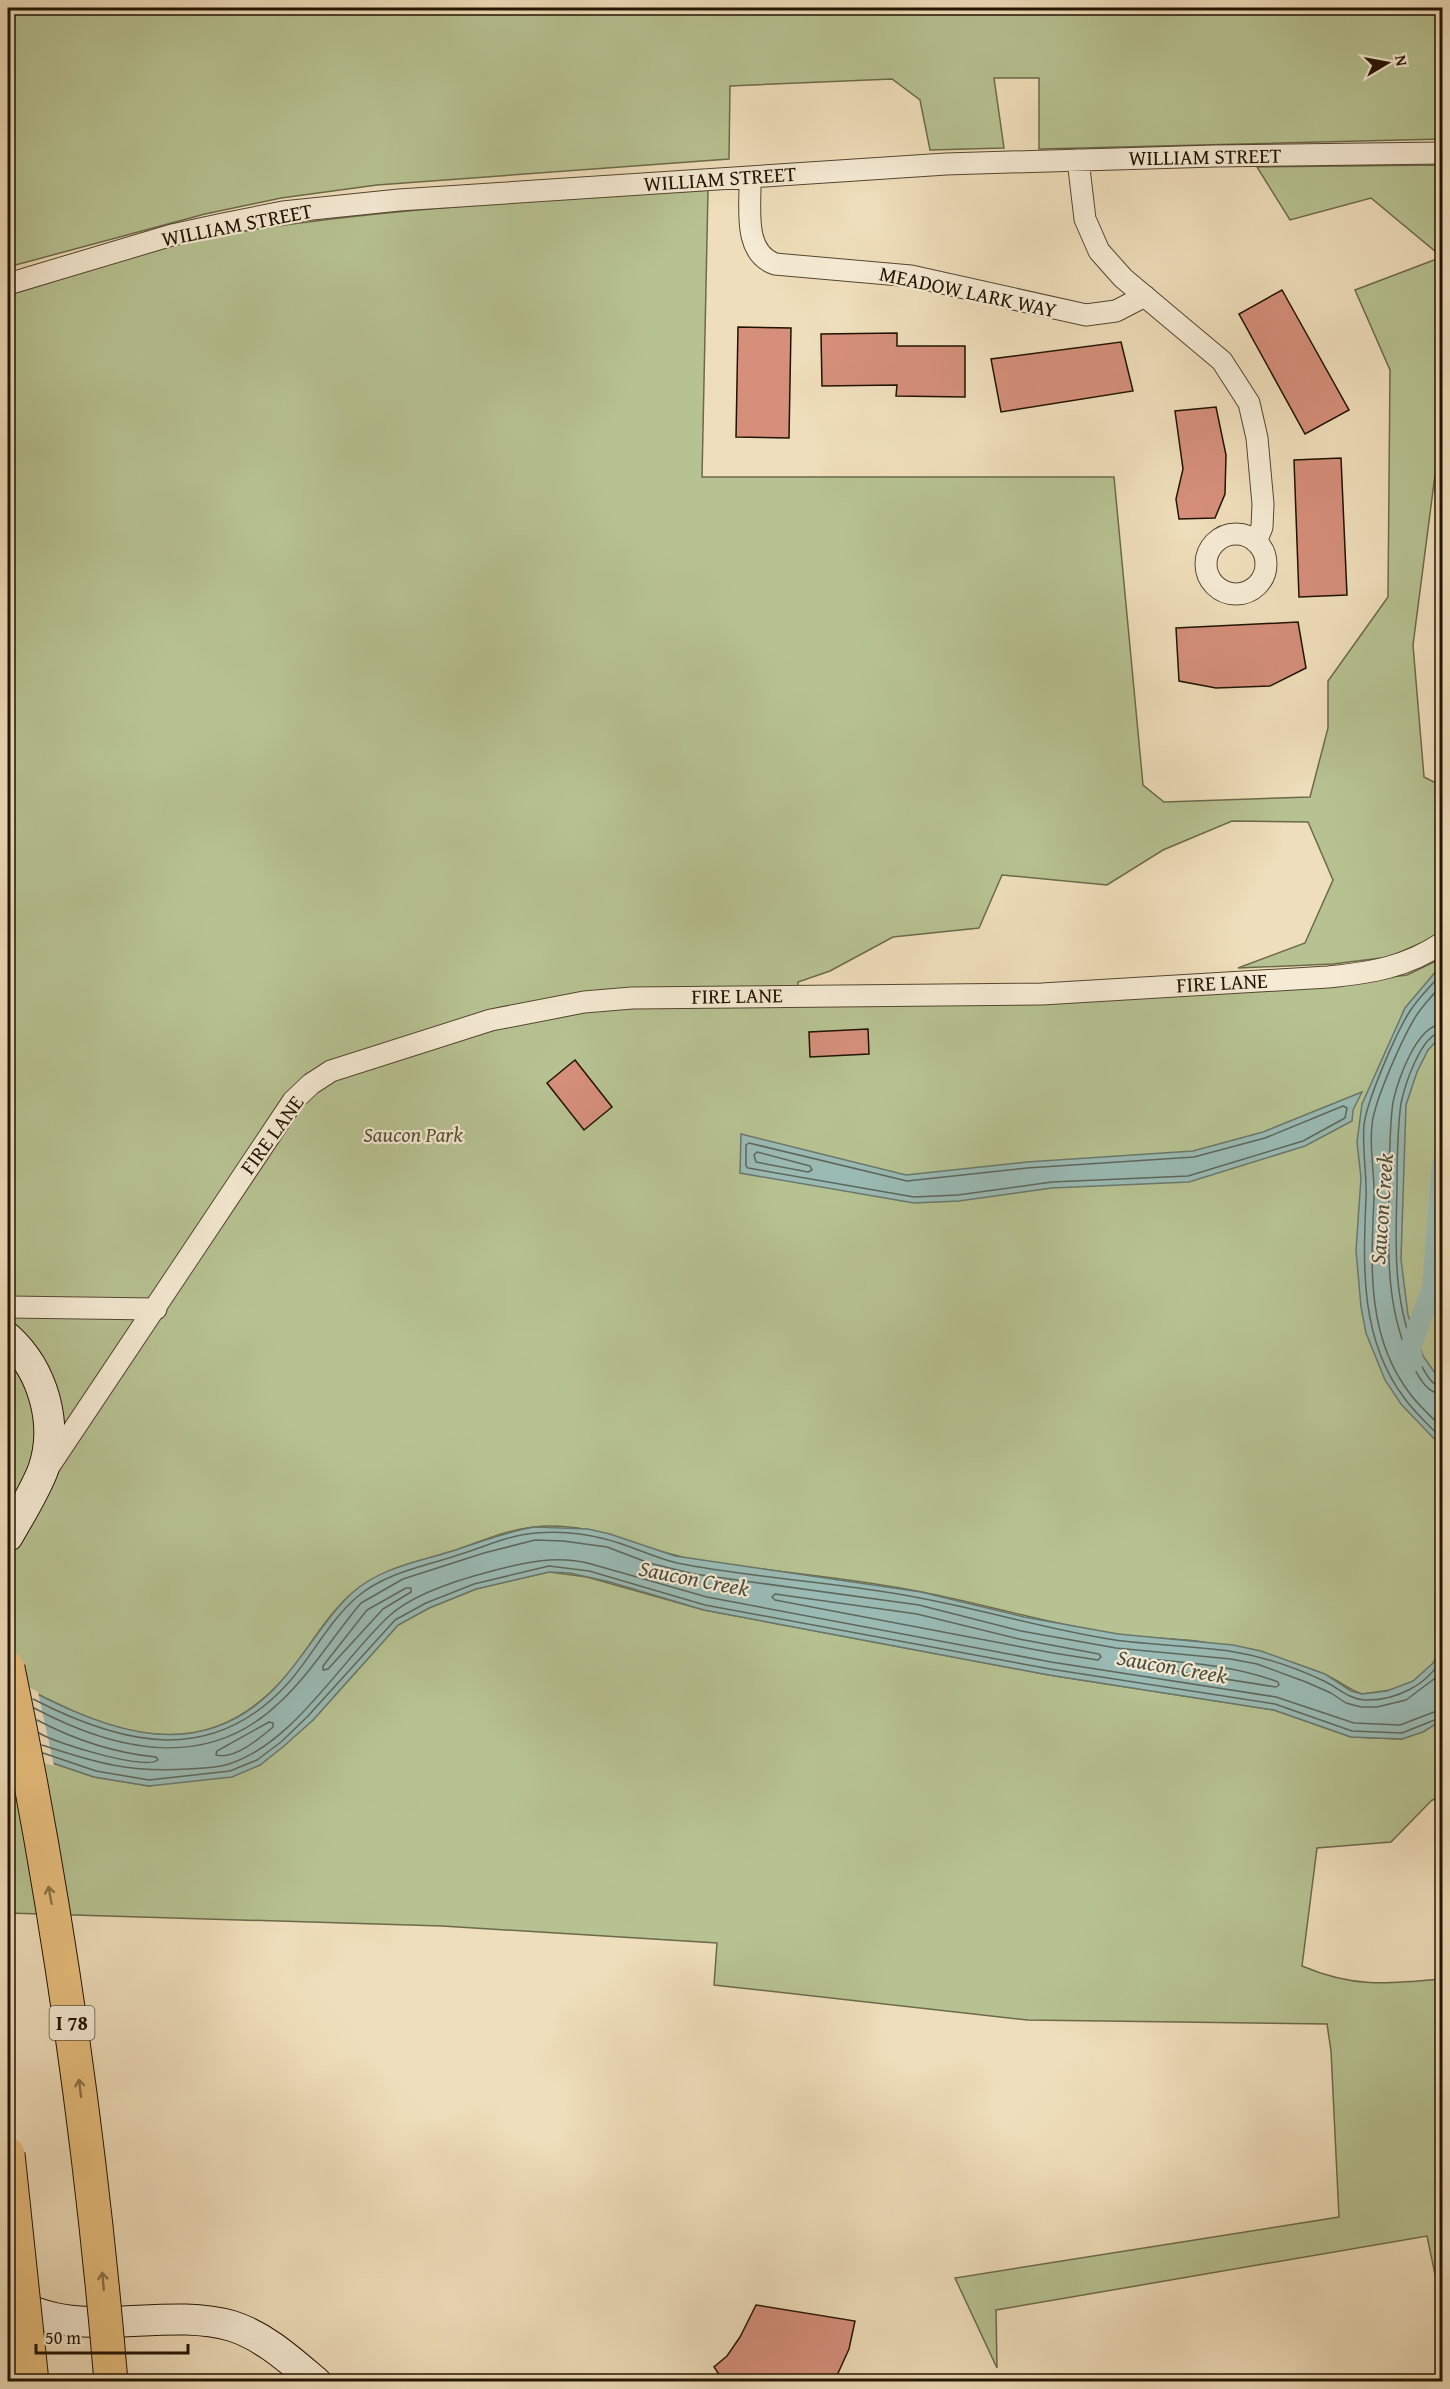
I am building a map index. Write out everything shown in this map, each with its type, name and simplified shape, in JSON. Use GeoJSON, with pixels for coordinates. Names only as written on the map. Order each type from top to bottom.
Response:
{"type":"FeatureCollection","features":[{"type":"Feature","properties":{"kind":"highway","name":"I 78"},"geometry":{"type":"LineString","coordinates":[[8,1668],[71,2018],[98,2221],[111,2382]]}},
{"type":"Feature","properties":{"kind":"highway"},"geometry":{"type":"LineString","coordinates":[[8,2154],[32,2382]]}},
{"type":"Feature","properties":{"kind":"street","name":"WILLIAM STREET"},"geometry":{"type":"LineString","coordinates":[[8,284],[172,236],[283,212],[399,200],[946,164],[1443,153]]}},
{"type":"Feature","properties":{"kind":"street"},"geometry":{"type":"LineString","coordinates":[[1078,160],[1081,203],[1091,235],[1110,264],[1222,361],[1249,403],[1257,438],[1263,504],[1262,527],[1256,542]]}},
{"type":"Feature","properties":{"kind":"street","name":"MEADOW LARK WAY"},"geometry":{"type":"LineString","coordinates":[[750,178],[754,245],[760,256],[775,264],[911,276],[1086,315],[1116,311],[1145,296]]}},
{"type":"Feature","properties":{"kind":"street","name":"FIRE LANE"},"geometry":{"type":"LineString","coordinates":[[36,1485],[156,1309],[293,1101],[311,1084],[331,1071],[490,1020],[584,1002],[632,998],[1042,994],[1328,977],[1365,974],[1402,965],[1443,943]]}},
{"type":"Feature","properties":{"kind":"street"},"geometry":{"type":"LineString","coordinates":[[8,1307],[156,1309]]}},
{"type":"Feature","properties":{"kind":"street"},"geometry":{"type":"LineString","coordinates":[[8,1338],[34,1369],[46,1409],[49,1440],[47,1456],[36,1485],[8,1536]]}},
{"type":"Feature","properties":{"kind":"street"},"geometry":{"type":"LineString","coordinates":[[8,2298],[26,2308],[72,2321],[201,2322],[232,2326],[267,2344],[316,2382]]}},
{"type":"Feature","properties":{"kind":"green space"},"geometry":{"type":"Polygon","coordinates":[[[8,8],[1442,8],[1442,139],[1039,149],[1039,78],[994,78],[1004,148],[930,150],[920,100],[892,79],[730,86],[729,159],[377,185],[281,198],[205,214],[8,267],[8,8]]]}},
{"type":"Feature","properties":{"kind":"green space"},"geometry":{"type":"Polygon","coordinates":[[[1442,165],[1442,257],[1371,198],[1290,220],[1257,167],[1442,165]]]}},
{"type":"Feature","properties":{"kind":"green space","name":"Saucon Park"},"geometry":{"type":"Polygon","coordinates":[[[708,190],[702,477],[1114,477],[1143,785],[1164,802],[1310,797],[1328,728],[1328,681],[1388,597],[1390,370],[1355,290],[1442,257],[1442,458],[1435,475],[1413,645],[1424,777],[1442,786],[1442,930],[1437,936],[1389,957],[1333,964],[1238,968],[1305,943],[1333,880],[1308,822],[1232,821],[1163,850],[1107,885],[1002,875],[979,928],[893,937],[830,971],[798,982],[798,1004],[1297,989],[1407,975],[1442,958],[1442,1683],[1362,1694],[1330,1677],[1300,1665],[1218,1645],[1116,1634],[894,1587],[697,1560],[676,1556],[597,1532],[555,1526],[523,1528],[504,1533],[391,1570],[367,1583],[345,1600],[327,1620],[286,1676],[253,1707],[220,1725],[185,1734],[151,1734],[116,1727],[44,1698],[8,1679],[8,295],[153,249],[266,228],[329,219],[455,207],[708,190]]]}},
{"type":"Feature","properties":{"kind":"green space"},"geometry":{"type":"Polygon","coordinates":[[[549,1572],[587,1577],[704,1610],[1049,1675],[1274,1710],[1351,1737],[1402,1739],[1442,1720],[1442,1794],[1431,1801],[1391,1842],[1317,1848],[1302,1966],[1338,1978],[1371,1983],[1442,1979],[1442,2308],[1427,2236],[996,2310],[997,2368],[955,2278],[1339,2217],[1331,2051],[1327,2024],[1028,2020],[714,1985],[717,1943],[442,1926],[8,1913],[8,1740],[35,1757],[94,1777],[149,1786],[260,1765],[313,1720],[398,1625],[429,1608],[476,1589],[549,1572]]]}},
{"type":"Feature","properties":{"kind":"water","name":"Saucon Creek"},"geometry":{"type":"Polygon","coordinates":[[[1442,964],[1442,1035],[1428,1050],[1417,1072],[1406,1105],[1401,1259],[1408,1315],[1423,1356],[1442,1383],[1442,1447],[1401,1404],[1385,1380],[1366,1333],[1361,1307],[1356,1250],[1361,1178],[1357,1142],[1362,1104],[1405,1008],[1442,964]]]}},
{"type":"Feature","properties":{"kind":"water"},"geometry":{"type":"Polygon","coordinates":[[[1362,1092],[1353,1110],[1352,1121],[1305,1146],[1189,1182],[1052,1188],[959,1201],[914,1203],[740,1173],[741,1134],[906,1175],[1027,1162],[1193,1151],[1263,1132],[1362,1092]]]}},
{"type":"Feature","properties":{"kind":"water","name":"Saucon Creek"},"geometry":{"type":"Polygon","coordinates":[[[534,1527],[588,1529],[675,1556],[921,1592],[1024,1617],[1118,1634],[1233,1645],[1261,1651],[1325,1674],[1351,1691],[1362,1694],[1387,1691],[1413,1681],[1433,1663],[1442,1646],[1442,1720],[1423,1732],[1402,1739],[1351,1737],[1274,1710],[1049,1675],[704,1610],[610,1582],[570,1573],[549,1572],[476,1589],[429,1608],[398,1625],[313,1720],[260,1765],[232,1777],[149,1786],[94,1777],[35,1757],[8,1679],[73,1711],[107,1724],[140,1732],[174,1735],[207,1730],[240,1716],[271,1692],[341,1604],[363,1584],[402,1566],[534,1527]]]}},
{"type":"Feature","properties":{"kind":"pier"},"geometry":{"type":"Polygon","coordinates":[[[9,1677],[38,1692],[54,1766],[34,1760],[9,1677]]]}},
{"type":"Feature","properties":{"kind":"building"},"geometry":{"type":"Polygon","coordinates":[[[1282,290],[1349,410],[1305,434],[1239,314],[1282,290]]]}},
{"type":"Feature","properties":{"kind":"building"},"geometry":{"type":"Polygon","coordinates":[[[738,327],[791,328],[789,438],[736,437],[738,327]]]}},
{"type":"Feature","properties":{"kind":"building"},"geometry":{"type":"Polygon","coordinates":[[[897,333],[897,346],[965,346],[965,397],[896,396],[897,385],[822,386],[821,334],[897,333]]]}},
{"type":"Feature","properties":{"kind":"building"},"geometry":{"type":"Polygon","coordinates":[[[1121,342],[1133,391],[1001,412],[991,359],[1121,342]]]}},
{"type":"Feature","properties":{"kind":"building"},"geometry":{"type":"Polygon","coordinates":[[[1216,407],[1226,455],[1225,494],[1215,518],[1179,519],[1176,499],[1183,469],[1175,411],[1216,407]]]}},
{"type":"Feature","properties":{"kind":"building"},"geometry":{"type":"Polygon","coordinates":[[[1341,458],[1347,595],[1299,597],[1294,460],[1341,458]]]}},
{"type":"Feature","properties":{"kind":"building"},"geometry":{"type":"Polygon","coordinates":[[[1298,622],[1306,668],[1270,686],[1216,688],[1179,681],[1176,628],[1298,622]]]}},
{"type":"Feature","properties":{"kind":"building"},"geometry":{"type":"Polygon","coordinates":[[[868,1029],[869,1054],[810,1057],[809,1032],[868,1029]]]}},
{"type":"Feature","properties":{"kind":"building"},"geometry":{"type":"Polygon","coordinates":[[[575,1060],[612,1107],[584,1130],[547,1083],[575,1060]]]}},
{"type":"Feature","properties":{"kind":"building"},"geometry":{"type":"Polygon","coordinates":[[[756,2305],[855,2321],[849,2349],[834,2382],[724,2382],[714,2367],[727,2356],[740,2337],[756,2305]]]}},
{"type":"Feature","properties":{"kind":"waterway"},"geometry":{"type":"LineString","coordinates":[[1413,1361],[1410,1349],[1433,1286],[1442,1165]]}}]}
